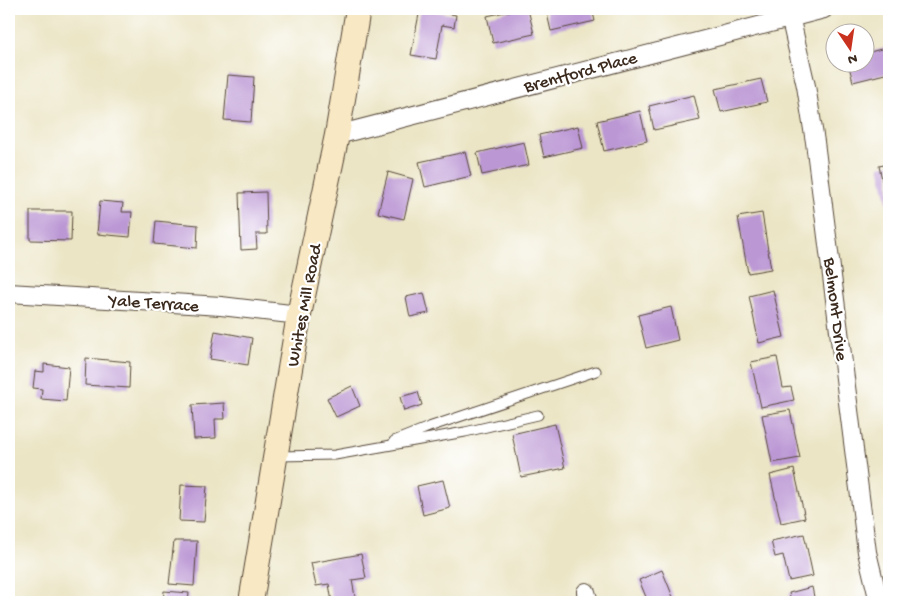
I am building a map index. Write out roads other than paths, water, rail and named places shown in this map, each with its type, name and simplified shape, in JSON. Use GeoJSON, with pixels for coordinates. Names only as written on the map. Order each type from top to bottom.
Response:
{"type":"FeatureCollection","features":[{"type":"Feature","properties":{"kind":"street","name":"Whites Mill Road"},"geometry":{"type":"LineString","coordinates":[[251,602],[277,456],[299,315],[337,135],[358,9]]}},
{"type":"Feature","properties":{"kind":"street","name":"Brentford Place"},"geometry":{"type":"LineString","coordinates":[[337,135],[790,16],[824,9]]}},
{"type":"Feature","properties":{"kind":"street","name":"Belmont Drive"},"geometry":{"type":"LineString","coordinates":[[790,16],[806,86],[815,142],[867,552],[879,602]]}},
{"type":"Feature","properties":{"kind":"street","name":"Yale Terrace"},"geometry":{"type":"LineString","coordinates":[[9,292],[221,306],[299,315]]}},
{"type":"Feature","properties":{"kind":"lane"},"geometry":{"type":"LineString","coordinates":[[380,447],[429,426],[596,371]]}},
{"type":"Feature","properties":{"kind":"lane"},"geometry":{"type":"LineString","coordinates":[[277,456],[336,455],[465,432],[538,415]]}}]}
